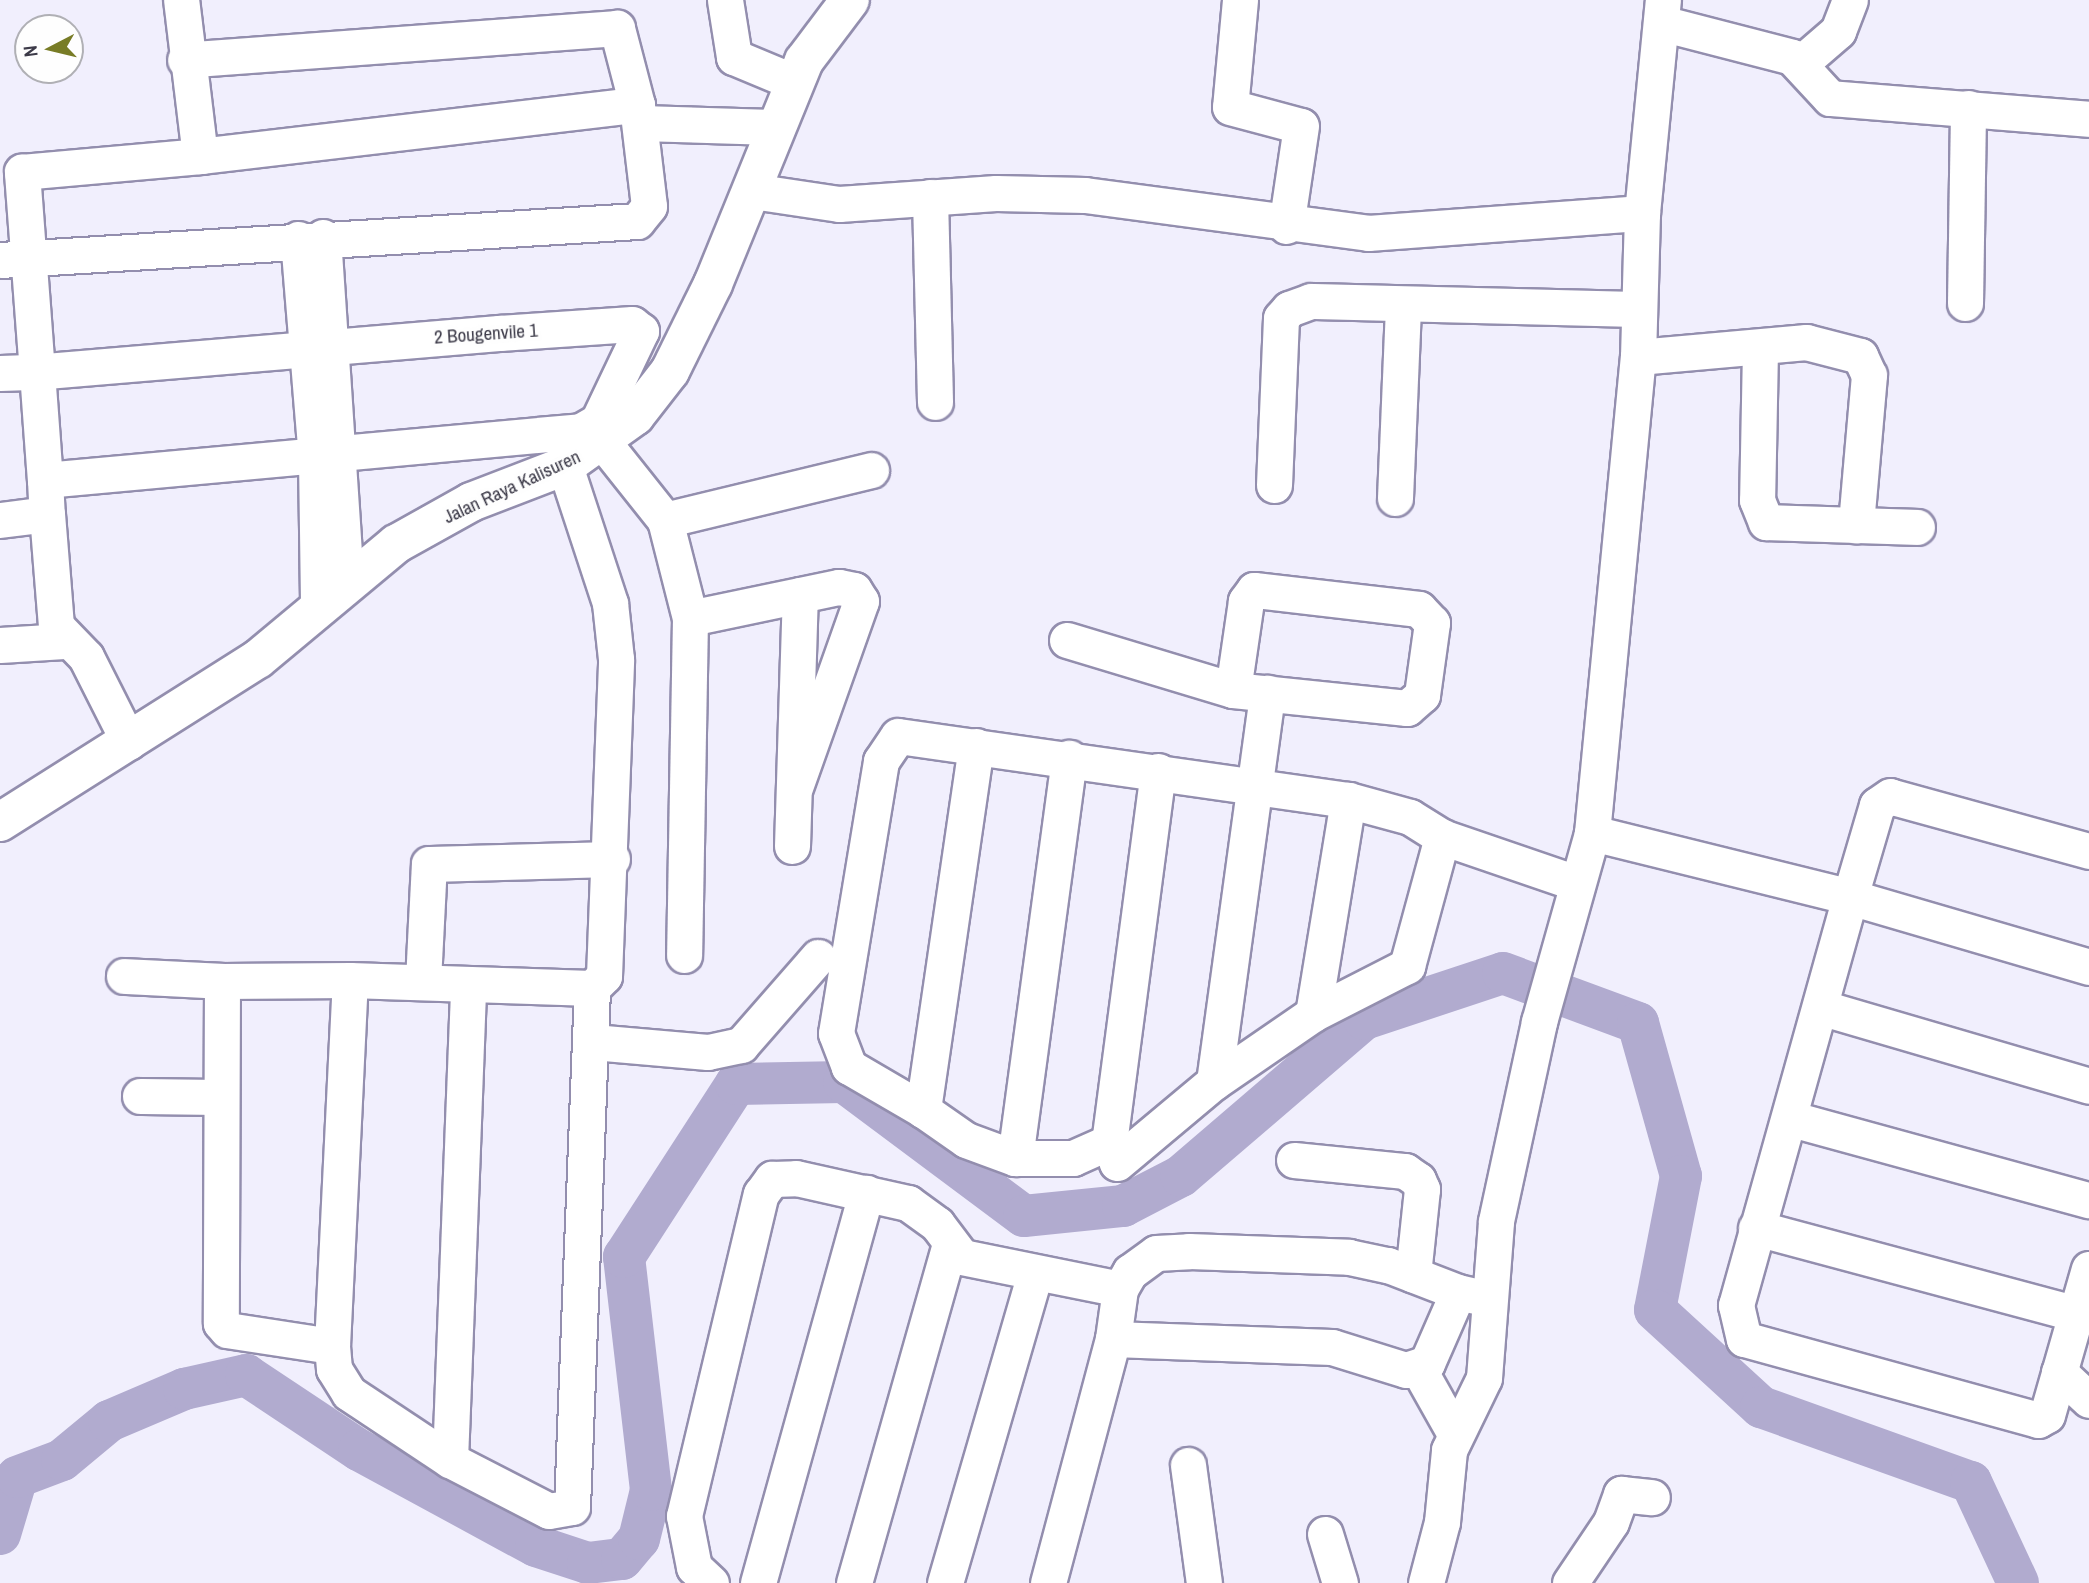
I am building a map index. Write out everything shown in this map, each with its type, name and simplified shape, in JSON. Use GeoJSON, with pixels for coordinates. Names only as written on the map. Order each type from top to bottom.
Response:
{"type":"FeatureCollection","features":[{"type":"Feature","properties":{"kind":"main road","name":"Jalan Raya Kalisuren"},"geometry":{"type":"LineString","coordinates":[[0,822],[257,659],[332,592],[471,502],[565,466],[603,442],[635,416],[670,371],[752,191],[774,127],[794,82],[824,27],[850,0]]}},
{"type":"Feature","properties":{"kind":"street"},"geometry":{"type":"LineString","coordinates":[[181,0],[185,60],[200,156]]}},
{"type":"Feature","properties":{"kind":"street"},"geometry":{"type":"LineString","coordinates":[[724,0],[734,57],[794,82]]}},
{"type":"Feature","properties":{"kind":"street"},"geometry":{"type":"LineString","coordinates":[[1240,0],[1230,107],[1301,126],[1286,226]]}},
{"type":"Feature","properties":{"kind":"street"},"geometry":{"type":"LineString","coordinates":[[1801,63],[1838,31],[1850,0]]}},
{"type":"Feature","properties":{"kind":"street"},"geometry":{"type":"LineString","coordinates":[[1418,1368],[1434,1353],[1473,1296],[1496,1221],[1539,1021],[1560,957],[1576,883],[1592,833],[1638,357],[1642,213],[1662,12],[1801,63],[1830,97],[2089,119]]}},
{"type":"Feature","properties":{"kind":"street"},"geometry":{"type":"LineString","coordinates":[[14,260],[310,238],[637,221],[649,206],[639,114],[621,31],[612,26],[185,60]]}},
{"type":"Feature","properties":{"kind":"street"},"geometry":{"type":"LineString","coordinates":[[1965,303],[1968,108]]}},
{"type":"Feature","properties":{"kind":"street"},"geometry":{"type":"LineString","coordinates":[[129,742],[86,657],[64,641],[56,626],[37,372],[14,260],[11,173],[639,114],[774,127]]}},
{"type":"Feature","properties":{"kind":"street"},"geometry":{"type":"LineString","coordinates":[[752,191],[839,204],[1032,193],[1138,199],[1286,226],[1368,233],[1642,213]]}},
{"type":"Feature","properties":{"kind":"street"},"geometry":{"type":"LineString","coordinates":[[930,197],[935,402]]}},
{"type":"Feature","properties":{"kind":"street"},"geometry":{"type":"LineString","coordinates":[[310,238],[322,348],[329,457],[332,592]]}},
{"type":"Feature","properties":{"kind":"street"},"geometry":{"type":"LineString","coordinates":[[1274,485],[1281,318],[1311,301],[1403,306],[1639,309]]}},
{"type":"Feature","properties":{"kind":"street"},"geometry":{"type":"LineString","coordinates":[[1395,498],[1403,306]]}},
{"type":"Feature","properties":{"kind":"street","name":"2 Bougenvile 1"},"geometry":{"type":"LineString","coordinates":[[0,373],[638,326],[635,356],[598,421],[580,431],[329,457]]}},
{"type":"Feature","properties":{"kind":"street"},"geometry":{"type":"LineString","coordinates":[[1638,357],[1829,344],[1860,356],[1867,367],[1856,525]]}},
{"type":"Feature","properties":{"kind":"street"},"geometry":{"type":"LineString","coordinates":[[1760,349],[1761,514],[1773,526],[1917,527]]}},
{"type":"Feature","properties":{"kind":"street"},"geometry":{"type":"LineString","coordinates":[[603,442],[665,520],[690,618],[684,956]]}},
{"type":"Feature","properties":{"kind":"street"},"geometry":{"type":"LineString","coordinates":[[0,520],[46,497],[329,457]]}},
{"type":"Feature","properties":{"kind":"street"},"geometry":{"type":"LineString","coordinates":[[350,980],[332,1346],[334,1369],[349,1393],[450,1460],[549,1511],[572,1507],[593,1042],[593,988],[604,976],[617,747],[610,603],[565,466]]}},
{"type":"Feature","properties":{"kind":"street"},"geometry":{"type":"LineString","coordinates":[[665,520],[871,470]]}},
{"type":"Feature","properties":{"kind":"street"},"geometry":{"type":"LineString","coordinates":[[690,618],[800,595],[854,590],[861,615],[836,660],[795,787]]}},
{"type":"Feature","properties":{"kind":"street"},"geometry":{"type":"LineString","coordinates":[[1067,640],[1250,692],[1417,704],[1432,623],[1428,613],[1254,590],[1245,601],[1250,692],[1255,784],[1214,1082]]}},
{"type":"Feature","properties":{"kind":"street"},"geometry":{"type":"LineString","coordinates":[[792,846],[800,595]]}},
{"type":"Feature","properties":{"kind":"street"},"geometry":{"type":"LineString","coordinates":[[0,645],[64,641]]}},
{"type":"Feature","properties":{"kind":"street"},"geometry":{"type":"LineString","coordinates":[[1109,1142],[1073,1158],[1015,1158],[966,1140],[923,1110],[849,1067],[836,1033],[886,746],[898,736],[1255,784],[1348,800],[1410,817],[1442,837],[1576,883]]}},
{"type":"Feature","properties":{"kind":"street"},"geometry":{"type":"LineString","coordinates":[[923,1110],[976,746]]}},
{"type":"Feature","properties":{"kind":"street"},"geometry":{"type":"LineString","coordinates":[[1015,1158],[1069,758]]}},
{"type":"Feature","properties":{"kind":"street"},"geometry":{"type":"LineString","coordinates":[[1158,771],[1109,1142],[1112,1158],[1123,1163],[1214,1082],[1313,1014],[1407,966],[1442,837]]}},
{"type":"Feature","properties":{"kind":"street"},"geometry":{"type":"LineString","coordinates":[[2089,851],[1890,796],[1877,805],[1792,1119],[1756,1228],[1736,1305],[1744,1339],[2031,1420],[2047,1415],[2089,1269]]}},
{"type":"Feature","properties":{"kind":"street"},"geometry":{"type":"LineString","coordinates":[[1313,1014],[1348,800]]}},
{"type":"Feature","properties":{"kind":"street"},"geometry":{"type":"LineString","coordinates":[[1592,833],[1850,897],[2089,967]]}},
{"type":"Feature","properties":{"kind":"street"},"geometry":{"type":"LineString","coordinates":[[423,981],[429,864],[612,859]]}},
{"type":"Feature","properties":{"kind":"street"},"geometry":{"type":"LineString","coordinates":[[593,1042],[708,1052],[741,1045],[818,957]]}},
{"type":"Feature","properties":{"kind":"street"},"geometry":{"type":"LineString","coordinates":[[124,976],[222,981],[423,981],[593,988]]}},
{"type":"Feature","properties":{"kind":"street"},"geometry":{"type":"LineString","coordinates":[[222,981],[220,1324],[228,1330],[332,1346]]}},
{"type":"Feature","properties":{"kind":"street"},"geometry":{"type":"LineString","coordinates":[[450,1460],[468,984]]}},
{"type":"Feature","properties":{"kind":"street"},"geometry":{"type":"LineString","coordinates":[[1823,1008],[2089,1086]]}},
{"type":"Feature","properties":{"kind":"street"},"geometry":{"type":"LineString","coordinates":[[140,1096],[220,1097]]}},
{"type":"Feature","properties":{"kind":"street"},"geometry":{"type":"LineString","coordinates":[[1792,1119],[2089,1200]]}},
{"type":"Feature","properties":{"kind":"street"},"geometry":{"type":"LineString","coordinates":[[1294,1160],[1405,1171],[1418,1180],[1422,1189],[1413,1275]]}},
{"type":"Feature","properties":{"kind":"street"},"geometry":{"type":"LineString","coordinates":[[711,1583],[694,1567],[684,1516],[763,1187],[786,1177],[866,1193],[921,1211],[949,1247],[962,1256],[1121,1289]]}},
{"type":"Feature","properties":{"kind":"street"},"geometry":{"type":"LineString","coordinates":[[758,1583],[866,1193]]}},
{"type":"Feature","properties":{"kind":"street"},"geometry":{"type":"LineString","coordinates":[[1756,1228],[2076,1314]]}},
{"type":"Feature","properties":{"kind":"street"},"geometry":{"type":"LineString","coordinates":[[854,1583],[949,1247]]}},
{"type":"Feature","properties":{"kind":"street"},"geometry":{"type":"LineString","coordinates":[[1048,1583],[1112,1339],[1121,1289],[1130,1272],[1156,1253],[1189,1251],[1349,1257],[1473,1296]]}},
{"type":"Feature","properties":{"kind":"street"},"geometry":{"type":"LineString","coordinates":[[945,1583],[1035,1273]]}},
{"type":"Feature","properties":{"kind":"street"},"geometry":{"type":"LineString","coordinates":[[1426,1583],[1455,1434],[1484,1378],[1473,1296]]}},
{"type":"Feature","properties":{"kind":"street"},"geometry":{"type":"LineString","coordinates":[[1112,1339],[1332,1347],[1418,1368],[1455,1434]]}},
{"type":"Feature","properties":{"kind":"street"},"geometry":{"type":"LineString","coordinates":[[2059,1372],[2089,1400]]}},
{"type":"Feature","properties":{"kind":"street"},"geometry":{"type":"LineString","coordinates":[[1188,1465],[1204,1583]]}},
{"type":"Feature","properties":{"kind":"street"},"geometry":{"type":"LineString","coordinates":[[1570,1583],[1611,1522],[1621,1494],[1653,1497]]}},
{"type":"Feature","properties":{"kind":"street"},"geometry":{"type":"LineString","coordinates":[[1325,1534],[1340,1583]]}},
{"type":"Feature","properties":{"kind":"waterway"},"geometry":{"type":"LineString","coordinates":[[0,1534],[17,1477],[62,1460],[109,1421],[184,1389],[246,1375],[359,1450],[536,1546],[588,1563],[622,1559],[639,1539],[651,1490],[624,1257],[736,1084],[844,1082],[1024,1216],[1123,1206],[1181,1176],[1364,1019],[1503,973],[1638,1023],[1681,1176],[1655,1310],[1761,1407],[1971,1482],[2018,1583]]}}]}
